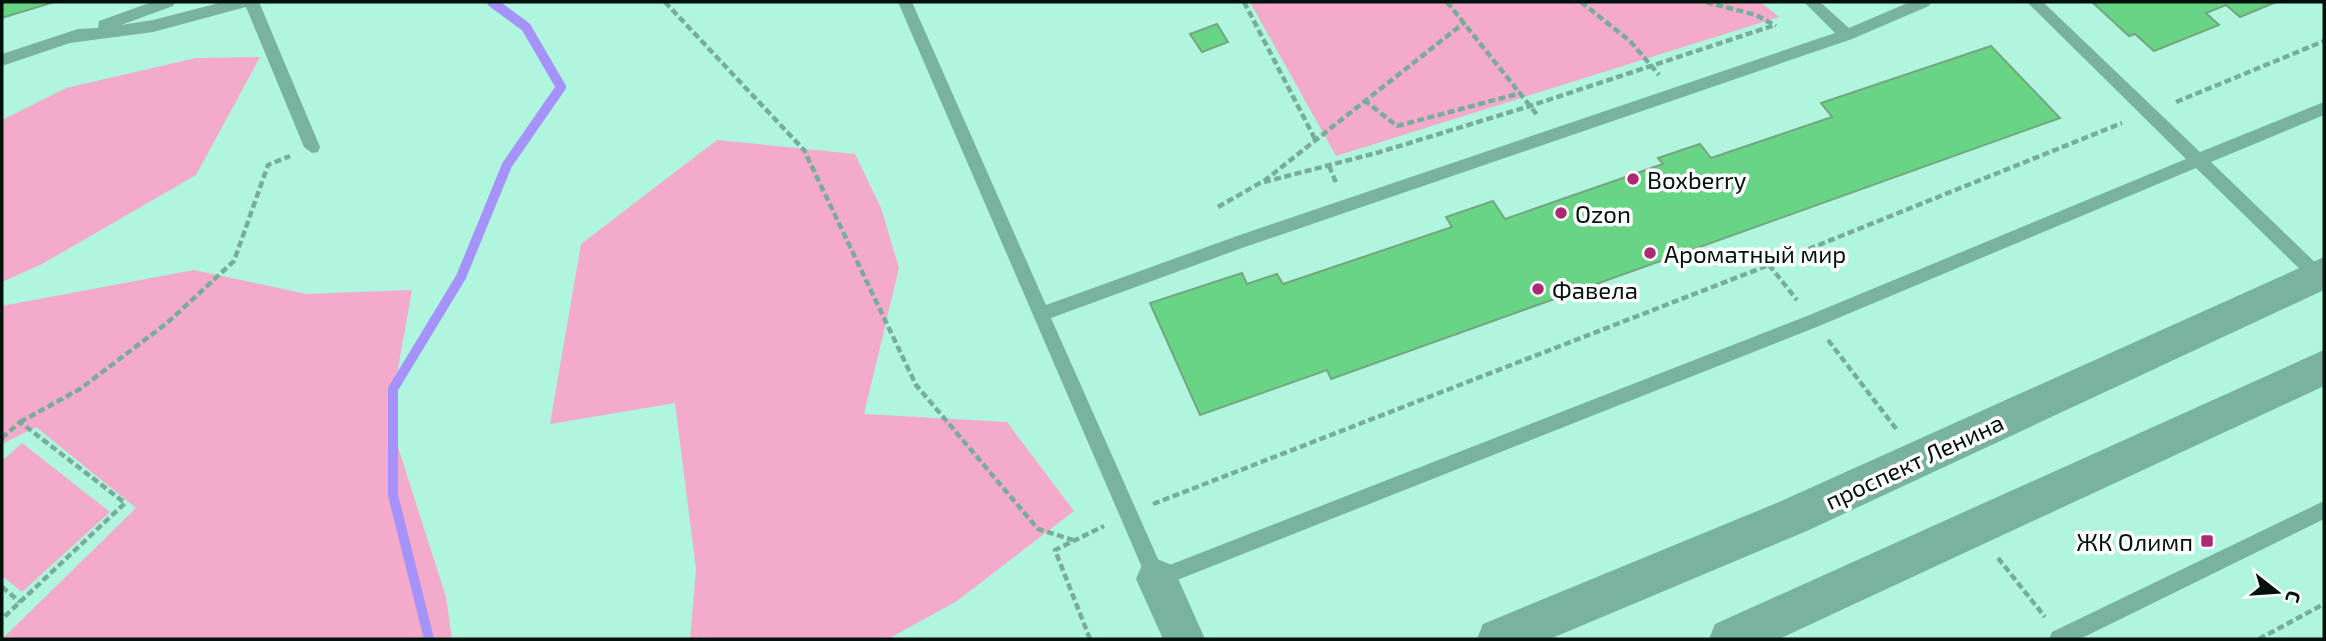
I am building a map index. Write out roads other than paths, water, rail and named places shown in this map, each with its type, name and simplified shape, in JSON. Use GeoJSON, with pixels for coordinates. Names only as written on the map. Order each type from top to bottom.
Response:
{"type":"FeatureCollection","features":[{"type":"Feature","properties":{"kind":"street","name":"проспект Ленина"},"geometry":{"type":"LineString","coordinates":[[1499,639],[1794,516],[2321,274]]}},
{"type":"Feature","properties":{"kind":"street"},"geometry":{"type":"LineString","coordinates":[[1731,639],[2324,367]]}},
{"type":"Feature","properties":{"kind":"street"},"geometry":{"type":"LineString","coordinates":[[1157,579],[1184,639]]}},
{"type":"Feature","properties":{"kind":"lane"},"geometry":{"type":"LineString","coordinates":[[2,60],[169,2]]}},
{"type":"Feature","properties":{"kind":"lane"},"geometry":{"type":"LineString","coordinates":[[68,38],[153,26],[243,2]]}},
{"type":"Feature","properties":{"kind":"lane"},"geometry":{"type":"LineString","coordinates":[[252,2],[312,147]]}},
{"type":"Feature","properties":{"kind":"lane"},"geometry":{"type":"LineString","coordinates":[[905,2],[1157,579],[1813,321],[2324,108]]}},
{"type":"Feature","properties":{"kind":"lane"},"geometry":{"type":"LineString","coordinates":[[1811,2],[1847,35]]}},
{"type":"Feature","properties":{"kind":"lane"},"geometry":{"type":"LineString","coordinates":[[1041,314],[1237,243],[1847,35],[1924,2]]}},
{"type":"Feature","properties":{"kind":"lane"},"geometry":{"type":"LineString","coordinates":[[2034,2],[2199,162],[2321,274]]}},
{"type":"Feature","properties":{"kind":"lane"},"geometry":{"type":"LineString","coordinates":[[2059,639],[2324,510]]}},
{"type":"Feature","properties":{"kind":"waterway"},"geometry":{"type":"LineString","coordinates":[[429,639],[393,495],[393,389],[461,277],[507,165],[561,87],[526,27],[492,2]]}},
{"type":"Feature","properties":{"kind":"place","name":"Boxberry"},"geometry":{"type":"Point","coordinates":[1633,179]}},
{"type":"Feature","properties":{"kind":"place","name":"Ozon"},"geometry":{"type":"Point","coordinates":[1561,213]}},
{"type":"Feature","properties":{"kind":"place","name":"Ароматный мир"},"geometry":{"type":"Point","coordinates":[1650,253]}},
{"type":"Feature","properties":{"kind":"place","name":"Фавела"},"geometry":{"type":"Point","coordinates":[1538,289]}},
{"type":"Feature","properties":{"kind":"place","name":"ЖК Олимп"},"geometry":{"type":"Point","coordinates":[2207,541]}}]}
